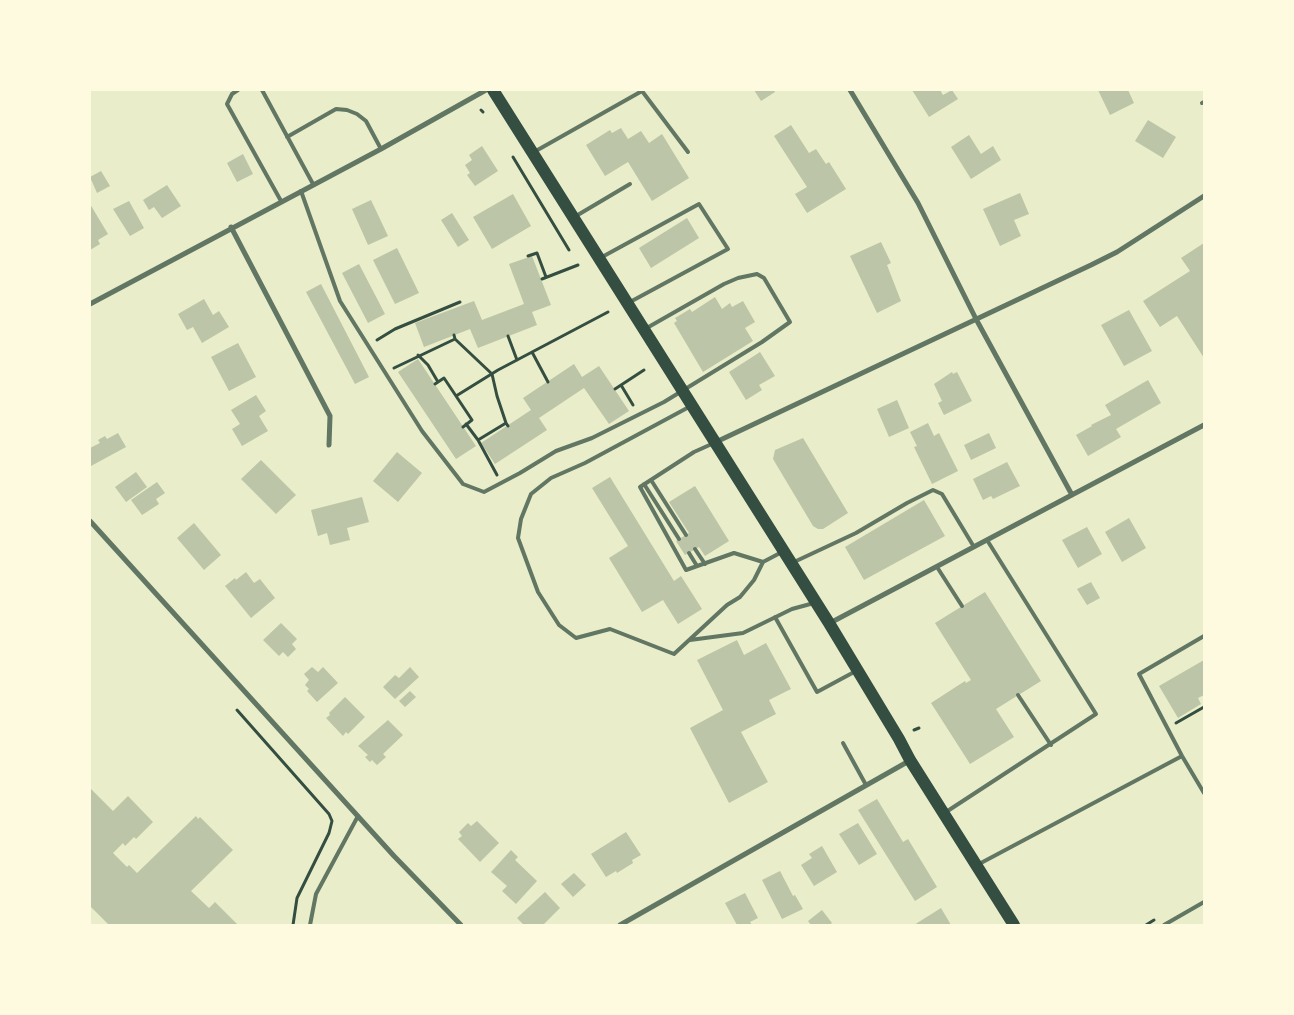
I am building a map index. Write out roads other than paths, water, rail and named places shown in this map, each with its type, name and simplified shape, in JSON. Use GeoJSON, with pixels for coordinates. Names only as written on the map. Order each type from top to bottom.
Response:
{"type":"FeatureCollection","features":[{"type":"Feature","properties":{"kind":"main road"},"geometry":{"type":"LineString","coordinates":[[493,90],[792,563],[858,670],[910,760],[1014,925]]}},
{"type":"Feature","properties":{"kind":"street"},"geometry":{"type":"LineString","coordinates":[[90,304],[231,227],[381,149],[486,90]]}},
{"type":"Feature","properties":{"kind":"street"},"geometry":{"type":"LineString","coordinates":[[850,90],[918,203],[976,319],[1072,495]]}},
{"type":"Feature","properties":{"kind":"street"},"geometry":{"type":"LineString","coordinates":[[716,442],[1117,252],[1204,196]]}},
{"type":"Feature","properties":{"kind":"street"},"geometry":{"type":"LineString","coordinates":[[231,227],[330,416],[329,445]]}},
{"type":"Feature","properties":{"kind":"street"},"geometry":{"type":"LineString","coordinates":[[829,623],[1204,425]]}},
{"type":"Feature","properties":{"kind":"street"},"geometry":{"type":"LineString","coordinates":[[90,521],[358,816],[461,925]]}},
{"type":"Feature","properties":{"kind":"street"},"geometry":{"type":"LineString","coordinates":[[620,925],[910,760]]}},
{"type":"Feature","properties":{"kind":"lane"},"geometry":{"type":"LineString","coordinates":[[238,90],[232,94],[227,104],[281,201]]}},
{"type":"Feature","properties":{"kind":"lane"},"geometry":{"type":"LineString","coordinates":[[262,90],[313,184]]}},
{"type":"Feature","properties":{"kind":"lane"},"geometry":{"type":"LineString","coordinates":[[532,153],[642,91],[688,152]]}},
{"type":"Feature","properties":{"kind":"lane"},"geometry":{"type":"LineString","coordinates":[[287,136],[336,109],[347,110],[357,114],[366,121],[381,149]]}},
{"type":"Feature","properties":{"kind":"lane"},"geometry":{"type":"LineString","coordinates":[[574,218],[630,184]]}},
{"type":"Feature","properties":{"kind":"lane"},"geometry":{"type":"LineString","coordinates":[[302,191],[340,301],[422,431],[463,484],[484,492],[556,451],[592,438],[683,392],[790,322],[764,278],[757,274],[738,278],[724,284],[644,330]]}},
{"type":"Feature","properties":{"kind":"lane"},"geometry":{"type":"LineString","coordinates":[[599,259],[699,204],[728,249],[628,303]]}},
{"type":"Feature","properties":{"kind":"lane"},"geometry":{"type":"LineString","coordinates":[[692,405],[585,463],[551,478],[531,494],[521,519],[518,538],[538,592],[559,625],[576,638],[610,629],[674,654],[727,605],[740,597],[754,580],[763,562],[784,551]]}},
{"type":"Feature","properties":{"kind":"lane"},"geometry":{"type":"LineString","coordinates":[[716,442],[694,452],[640,487],[686,570],[734,554],[763,562]]}},
{"type":"Feature","properties":{"kind":"lane"},"geometry":{"type":"LineString","coordinates":[[651,480],[686,535]]}},
{"type":"Feature","properties":{"kind":"lane"},"geometry":{"type":"LineString","coordinates":[[644,484],[679,539]]}},
{"type":"Feature","properties":{"kind":"lane"},"geometry":{"type":"LineString","coordinates":[[792,563],[856,533],[933,490],[942,494],[974,547]]}},
{"type":"Feature","properties":{"kind":"lane"},"geometry":{"type":"LineString","coordinates":[[944,813],[1096,714],[988,540]]}},
{"type":"Feature","properties":{"kind":"lane"},"geometry":{"type":"LineString","coordinates":[[695,549],[705,564]]}},
{"type":"Feature","properties":{"kind":"lane"},"geometry":{"type":"LineString","coordinates":[[688,553],[697,566]]}},
{"type":"Feature","properties":{"kind":"lane"},"geometry":{"type":"LineString","coordinates":[[937,567],[962,606]]}},
{"type":"Feature","properties":{"kind":"lane"},"geometry":{"type":"LineString","coordinates":[[689,640],[743,633],[792,609],[816,602]]}},
{"type":"Feature","properties":{"kind":"lane"},"geometry":{"type":"LineString","coordinates":[[775,617],[816,692],[858,670]]}},
{"type":"Feature","properties":{"kind":"lane"},"geometry":{"type":"LineString","coordinates":[[1204,636],[1139,674],[1182,756],[1204,793]]}},
{"type":"Feature","properties":{"kind":"lane"},"geometry":{"type":"LineString","coordinates":[[1018,695],[1050,745]]}},
{"type":"Feature","properties":{"kind":"lane"},"geometry":{"type":"LineString","coordinates":[[842,742],[866,785]]}},
{"type":"Feature","properties":{"kind":"lane"},"geometry":{"type":"LineString","coordinates":[[977,865],[1182,756]]}},
{"type":"Feature","properties":{"kind":"lane"},"geometry":{"type":"LineString","coordinates":[[310,925],[316,894],[358,816]]}},
{"type":"Feature","properties":{"kind":"lane"},"geometry":{"type":"LineString","coordinates":[[1164,925],[1204,902]]}}]}
